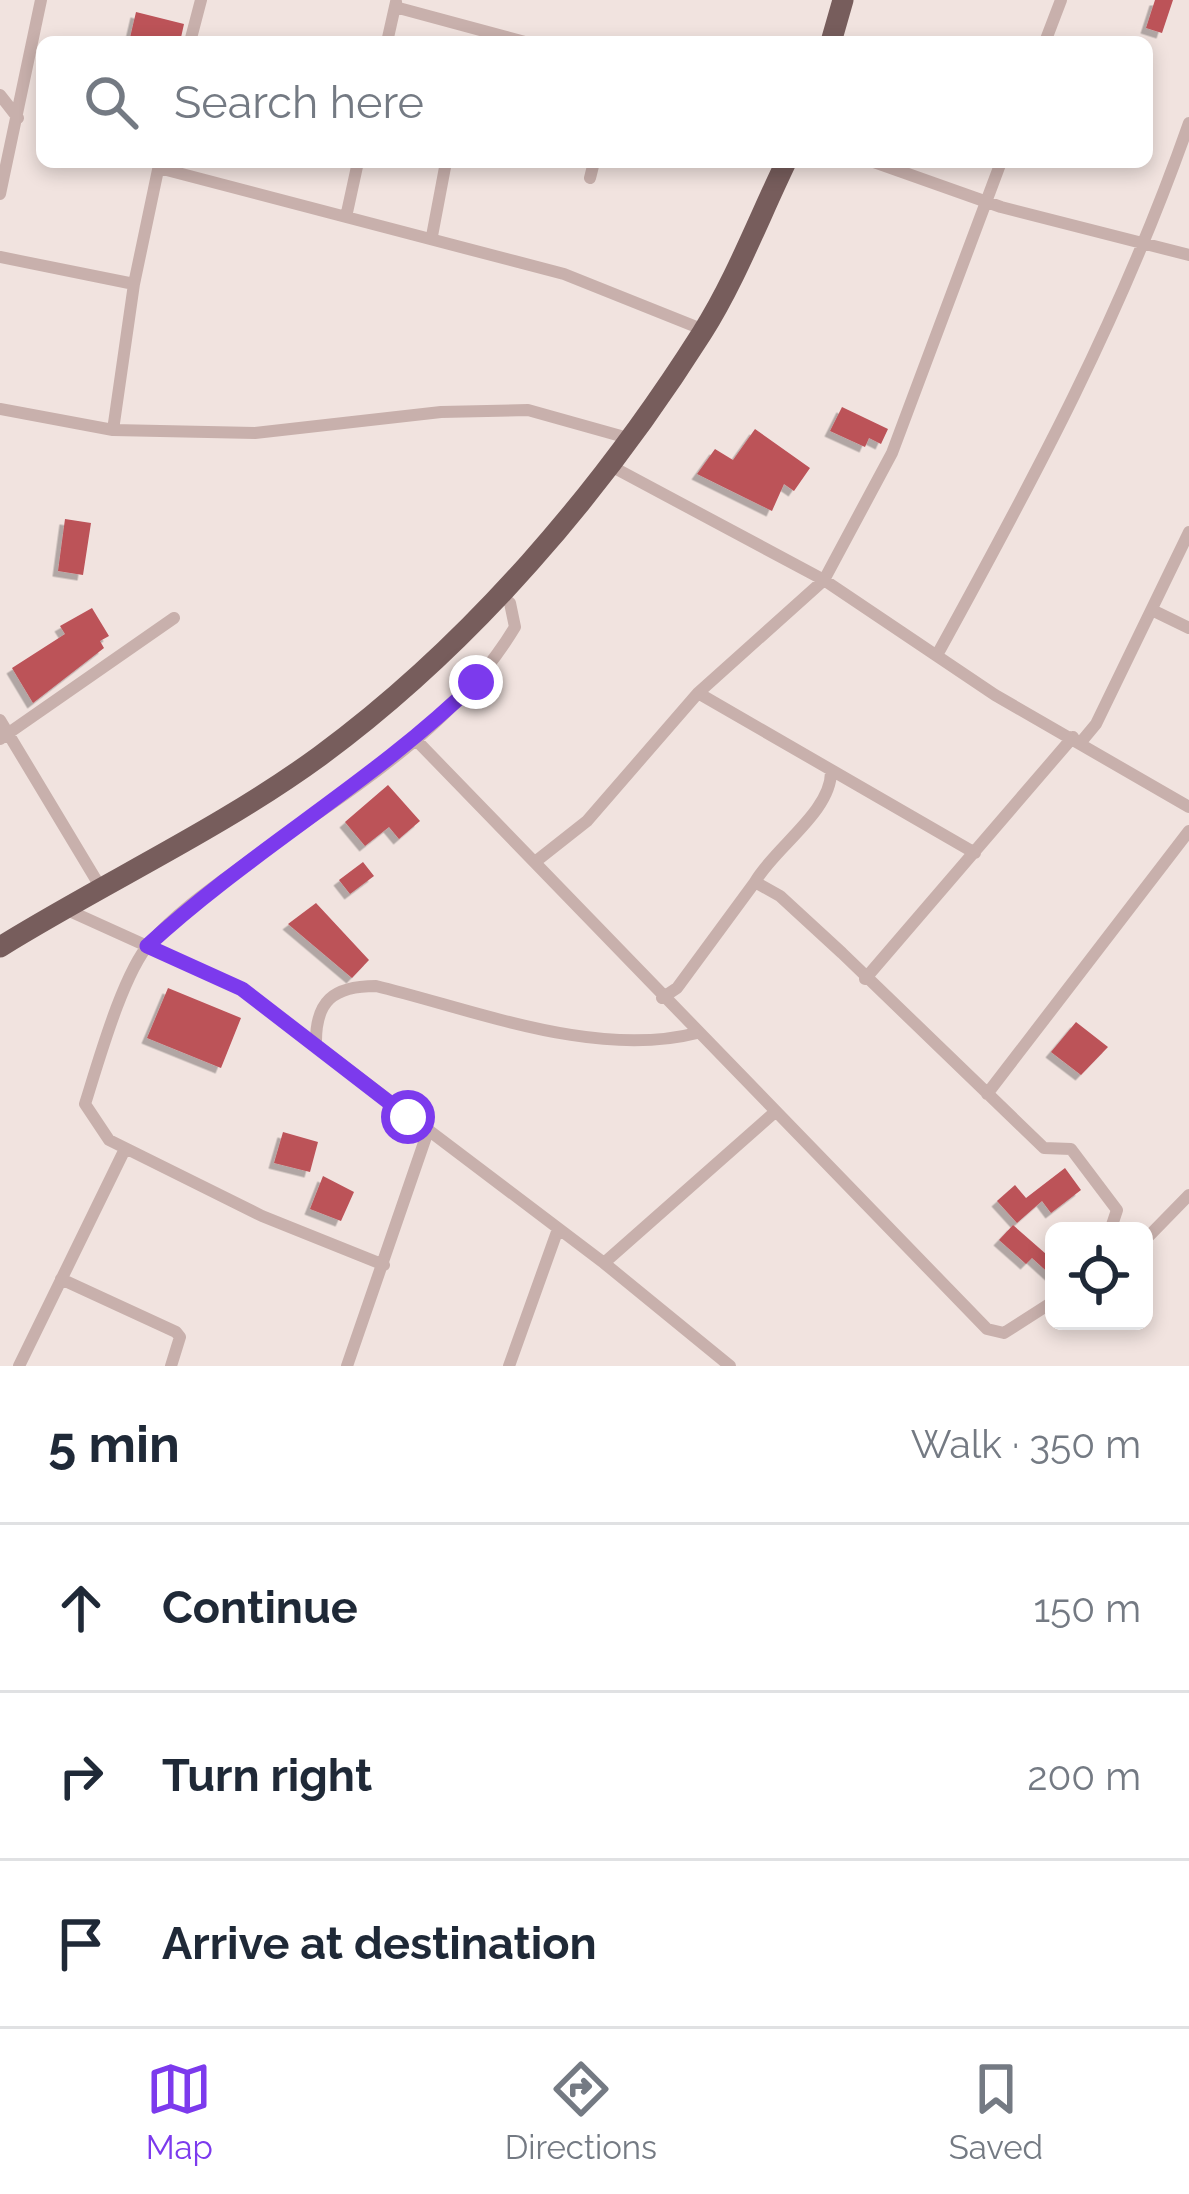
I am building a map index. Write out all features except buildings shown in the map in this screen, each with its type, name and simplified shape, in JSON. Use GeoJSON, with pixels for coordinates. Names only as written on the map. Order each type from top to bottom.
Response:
{"type":"FeatureCollection","features":[{"type":"Feature","properties":{"kind":"main road"},"geometry":{"type":"LineString","coordinates":[[833,36],[843,0]]}},
{"type":"Feature","properties":{"kind":"main road"},"geometry":{"type":"LineString","coordinates":[[0,947],[317,758],[420,677],[498,594],[628,438],[704,330],[783,168]]}},
{"type":"Feature","properties":{"kind":"street"},"geometry":{"type":"LineString","coordinates":[[0,194],[40,0]]}},
{"type":"Feature","properties":{"kind":"street"},"geometry":{"type":"LineString","coordinates":[[192,36],[201,0]]}},
{"type":"Feature","properties":{"kind":"street"},"geometry":{"type":"LineString","coordinates":[[1047,36],[1060,0]]}},
{"type":"Feature","properties":{"kind":"street"},"geometry":{"type":"LineString","coordinates":[[388,36],[396,3],[470,34]]}},
{"type":"Feature","properties":{"kind":"street"},"geometry":{"type":"LineString","coordinates":[[0,95],[18,118]]}},
{"type":"Feature","properties":{"kind":"street"},"geometry":{"type":"LineString","coordinates":[[937,655],[1077,397],[1147,244],[1189,123]]}},
{"type":"Feature","properties":{"kind":"street"},"geometry":{"type":"LineString","coordinates":[[113,430],[134,284],[158,168]]}},
{"type":"Feature","properties":{"kind":"street"},"geometry":{"type":"LineString","coordinates":[[170,168],[564,274],[704,330]]}},
{"type":"Feature","properties":{"kind":"street"},"geometry":{"type":"LineString","coordinates":[[346,217],[357,168]]}},
{"type":"Feature","properties":{"kind":"street"},"geometry":{"type":"LineString","coordinates":[[431,236],[445,168]]}},
{"type":"Feature","properties":{"kind":"street"},"geometry":{"type":"LineString","coordinates":[[590,178],[592,168]]}},
{"type":"Feature","properties":{"kind":"street"},"geometry":{"type":"LineString","coordinates":[[891,168],[986,202],[1189,255]]}},
{"type":"Feature","properties":{"kind":"street"},"geometry":{"type":"LineString","coordinates":[[535,862],[587,820],[698,694],[824,580],[877,487],[999,168]]}},
{"type":"Feature","properties":{"kind":"street"},"geometry":{"type":"LineString","coordinates":[[0,257],[134,284]]}},
{"type":"Feature","properties":{"kind":"street"},"geometry":{"type":"LineString","coordinates":[[0,409],[113,430],[255,434],[441,412],[528,410],[628,438]]}},
{"type":"Feature","properties":{"kind":"street"},"geometry":{"type":"LineString","coordinates":[[608,464],[824,580],[937,655],[1189,807]]}},
{"type":"Feature","properties":{"kind":"street"},"geometry":{"type":"LineString","coordinates":[[865,979],[1096,724],[1189,532]]}},
{"type":"Feature","properties":{"kind":"street"},"geometry":{"type":"LineString","coordinates":[[384,1265],[262,1216],[125,1149],[109,1140],[85,1104],[105,1040],[147,946],[202,895],[417,741],[476,682],[515,627],[510,603],[498,594]]}},
{"type":"Feature","properties":{"kind":"street"},"geometry":{"type":"LineString","coordinates":[[1152,610],[1189,628]]}},
{"type":"Feature","properties":{"kind":"street"},"geometry":{"type":"LineString","coordinates":[[4,737],[174,618]]}},
{"type":"Feature","properties":{"kind":"street"},"geometry":{"type":"LineString","coordinates":[[698,694],[831,772],[859,782],[975,853]]}},
{"type":"Feature","properties":{"kind":"street"},"geometry":{"type":"LineString","coordinates":[[0,720],[4,737],[101,888]]}},
{"type":"Feature","properties":{"kind":"street"},"geometry":{"type":"LineString","coordinates":[[417,741],[987,1328],[1004,1333],[1045,1307]]}},
{"type":"Feature","properties":{"kind":"street"},"geometry":{"type":"LineString","coordinates":[[662,998],[676,988],[823,799],[831,772]]}},
{"type":"Feature","properties":{"kind":"street"},"geometry":{"type":"LineString","coordinates":[[987,1094],[1189,831]]}},
{"type":"Feature","properties":{"kind":"street"},"geometry":{"type":"LineString","coordinates":[[755,882],[780,896],[1044,1148],[1071,1149],[1117,1210],[1113,1222]]}},
{"type":"Feature","properties":{"kind":"street"},"geometry":{"type":"LineString","coordinates":[[63,908],[242,989],[604,1263],[730,1366]]}},
{"type":"Feature","properties":{"kind":"street"},"geometry":{"type":"LineString","coordinates":[[316,1045],[317,1010],[324,1000],[351,986],[376,986],[611,1039],[656,1043],[697,1033]]}},
{"type":"Feature","properties":{"kind":"street"},"geometry":{"type":"LineString","coordinates":[[604,1263],[775,1112]]}},
{"type":"Feature","properties":{"kind":"street"},"geometry":{"type":"LineString","coordinates":[[346,1366],[428,1131]]}},
{"type":"Feature","properties":{"kind":"street"},"geometry":{"type":"LineString","coordinates":[[20,1366],[125,1149]]}},
{"type":"Feature","properties":{"kind":"street"},"geometry":{"type":"LineString","coordinates":[[1153,1232],[1189,1195]]}},
{"type":"Feature","properties":{"kind":"street"},"geometry":{"type":"LineString","coordinates":[[509,1366],[558,1229]]}},
{"type":"Feature","properties":{"kind":"street"},"geometry":{"type":"LineString","coordinates":[[61,1279],[176,1332],[180,1337],[171,1366]]}},
{"type":"Feature","properties":{"kind":"route"},"geometry":{"type":"LineString","coordinates":[[408,1117],[242,989],[147,946],[202,895],[417,741],[476,682]]}}]}
